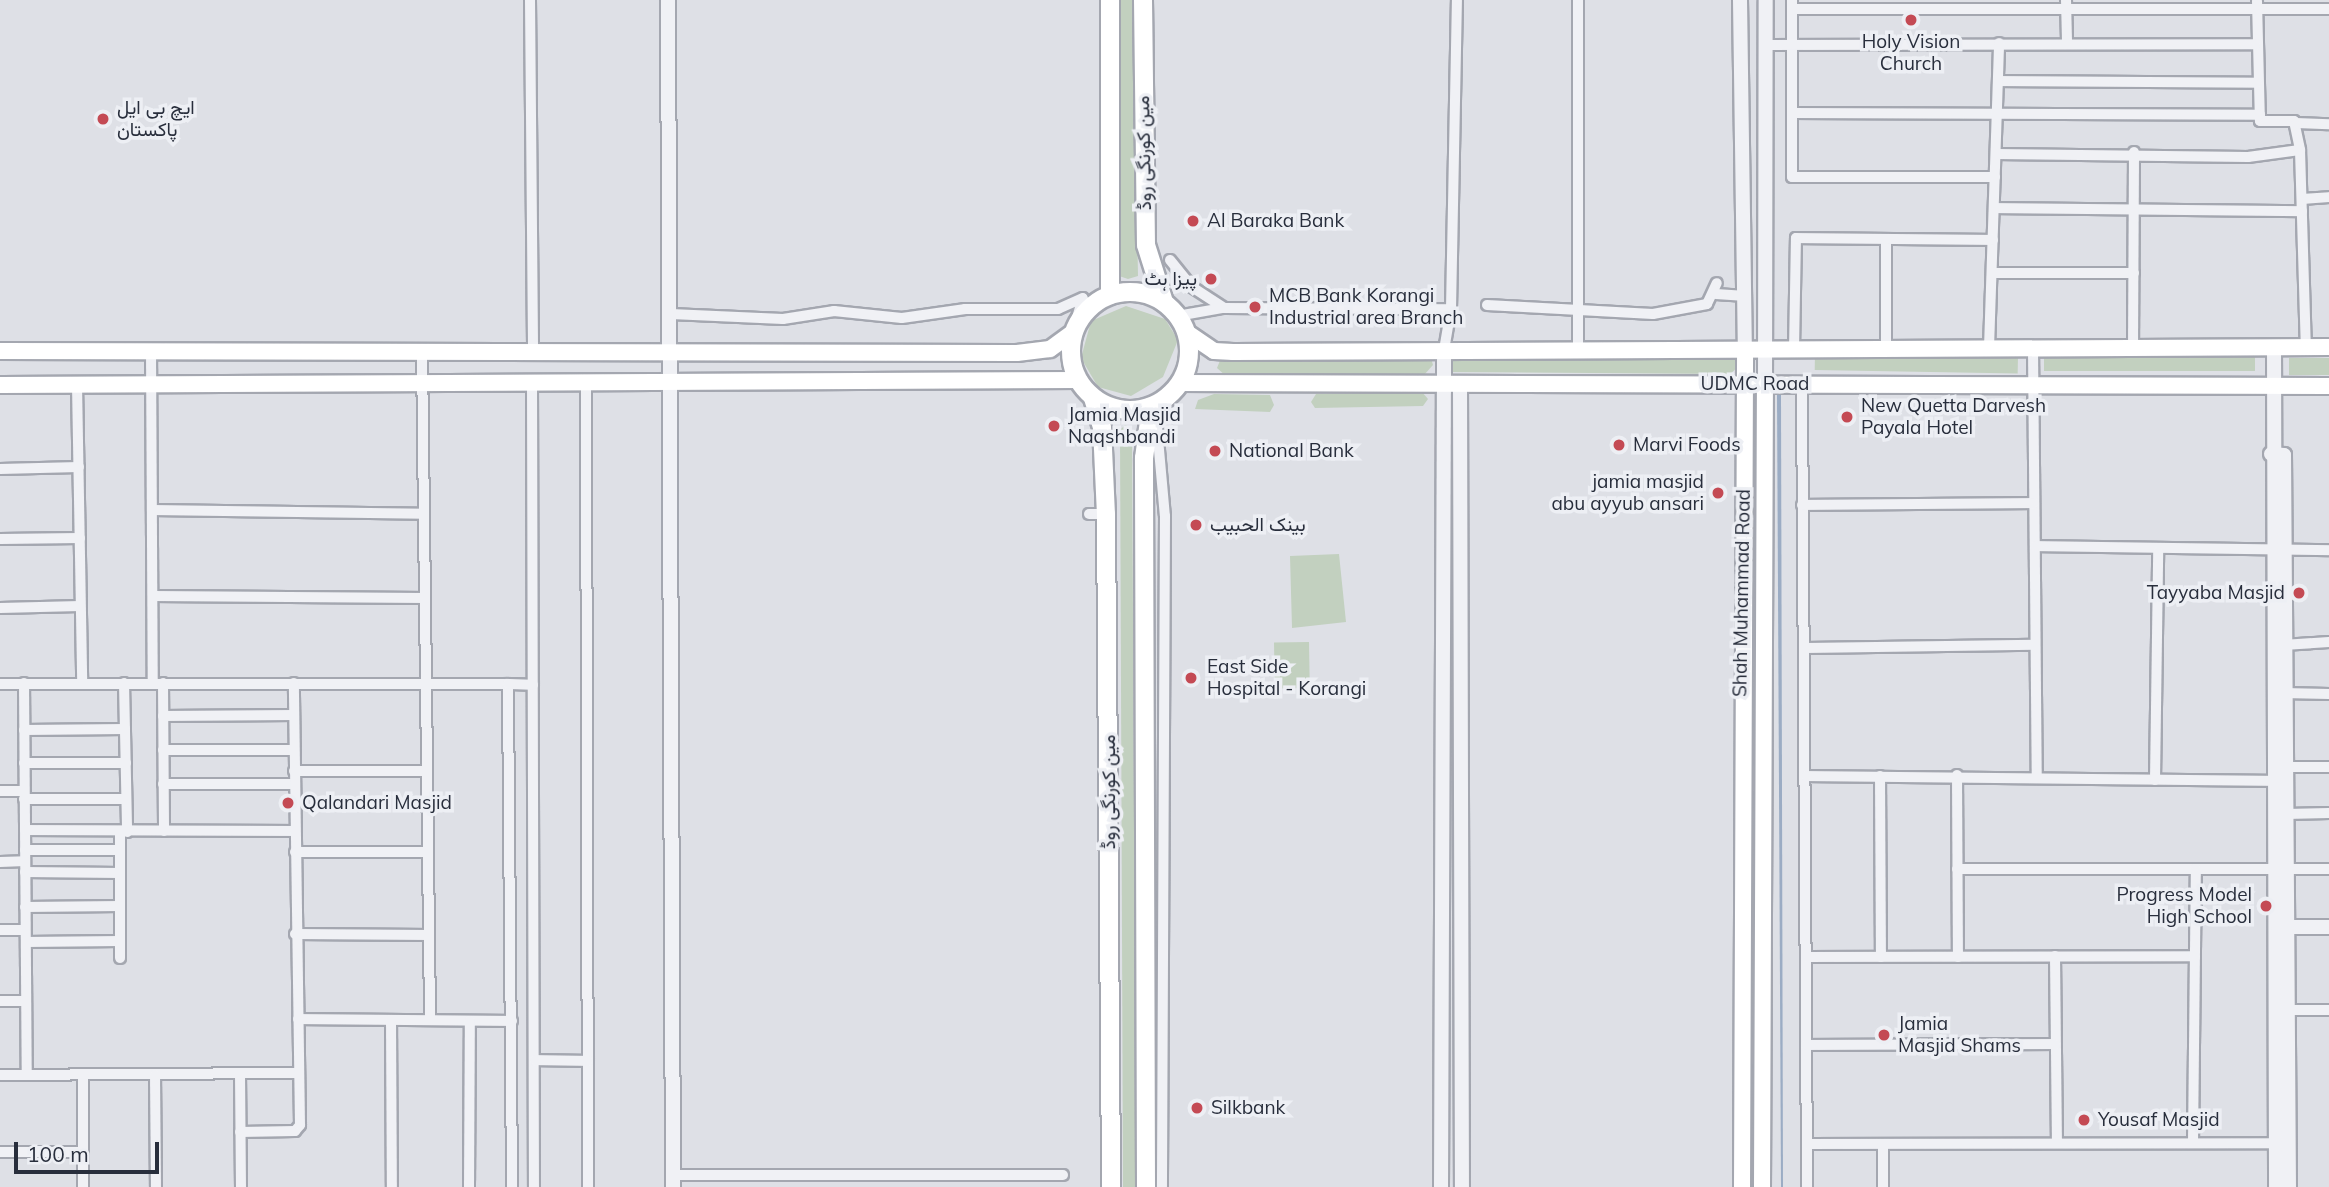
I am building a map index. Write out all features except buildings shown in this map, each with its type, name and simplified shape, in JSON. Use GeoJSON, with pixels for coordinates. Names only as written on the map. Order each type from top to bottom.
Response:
{"type":"FeatureCollection","features":[{"type":"Feature","properties":{"kind":"main road","name":"مین کورنگی روڈ"},"geometry":{"type":"LineString","coordinates":[[1110,0],[1110,295]]}},
{"type":"Feature","properties":{"kind":"main road","name":"مین کورنگی روڈ"},"geometry":{"type":"LineString","coordinates":[[1143,0],[1146,245],[1164,302]]}},
{"type":"Feature","properties":{"kind":"main road"},"geometry":{"type":"LineString","coordinates":[[0,351],[1034,352],[1061,345],[1090,307],[1110,295],[1146,293],[1164,302],[1182,324],[1189,349],[1180,383],[1153,405],[1131,410],[1093,398],[1079,380],[1071,355],[1073,332]]}},
{"type":"Feature","properties":{"kind":"main road","name":"UDMC Road"},"geometry":{"type":"LineString","coordinates":[[1182,324],[1214,351],[1233,352],[1578,348],[1745,350],[2329,347]]}},
{"type":"Feature","properties":{"kind":"main road","name":"Shah Muhammad Road"},"geometry":{"type":"LineString","coordinates":[[1742,1187],[1745,350]]}},
{"type":"Feature","properties":{"kind":"main road"},"geometry":{"type":"LineString","coordinates":[[0,385],[1079,380]]}},
{"type":"Feature","properties":{"kind":"main road","name":"UDMC Road"},"geometry":{"type":"LineString","coordinates":[[1180,383],[1460,385],[2034,382],[2329,386]]}},
{"type":"Feature","properties":{"kind":"main road","name":"Shah Muhammad Road"},"geometry":{"type":"LineString","coordinates":[[1762,1187],[1765,384]]}},
{"type":"Feature","properties":{"kind":"main road","name":"مین کورنگی روڈ"},"geometry":{"type":"LineString","coordinates":[[1093,398],[1102,427],[1098,514],[1111,1187]]}},
{"type":"Feature","properties":{"kind":"main road","name":"مین کورنگی روڈ"},"geometry":{"type":"LineString","coordinates":[[1146,1187],[1144,458],[1153,405]]}},
{"type":"Feature","properties":{"kind":"street"},"geometry":{"type":"LineString","coordinates":[[530,0],[533,352]]}},
{"type":"Feature","properties":{"kind":"street"},"geometry":{"type":"LineString","coordinates":[[668,0],[673,1181],[1063,1175]]}},
{"type":"Feature","properties":{"kind":"street"},"geometry":{"type":"LineString","coordinates":[[1441,1187],[1438,727],[1441,385],[1451,309],[1457,0]]}},
{"type":"Feature","properties":{"kind":"street"},"geometry":{"type":"LineString","coordinates":[[1578,0],[1578,348]]}},
{"type":"Feature","properties":{"kind":"street","name":"Shah Muhammad Road"},"geometry":{"type":"LineString","coordinates":[[1740,0],[1742,302],[1745,350]]}},
{"type":"Feature","properties":{"kind":"street","name":"Shah Muhammad Road"},"geometry":{"type":"LineString","coordinates":[[1765,384],[1766,0]]}},
{"type":"Feature","properties":{"kind":"street"},"geometry":{"type":"LineString","coordinates":[[2066,3],[2067,40]]}},
{"type":"Feature","properties":{"kind":"street"},"geometry":{"type":"LineString","coordinates":[[2257,3],[2255,44],[2260,121],[2329,124]]}},
{"type":"Feature","properties":{"kind":"street"},"geometry":{"type":"LineString","coordinates":[[1995,177],[1792,177],[1792,4],[2257,3],[2329,9]]}},
{"type":"Feature","properties":{"kind":"street"},"geometry":{"type":"LineString","coordinates":[[1766,45],[2067,40],[2255,44]]}},
{"type":"Feature","properties":{"kind":"street"},"geometry":{"type":"LineString","coordinates":[[1989,348],[1999,43]]}},
{"type":"Feature","properties":{"kind":"street"},"geometry":{"type":"LineString","coordinates":[[1998,81],[2257,83]]}},
{"type":"Feature","properties":{"kind":"street"},"geometry":{"type":"LineString","coordinates":[[1792,113],[2260,115]]}},
{"type":"Feature","properties":{"kind":"street"},"geometry":{"type":"LineString","coordinates":[[2296,123],[2300,150],[2306,347]]}},
{"type":"Feature","properties":{"kind":"street"},"geometry":{"type":"LineString","coordinates":[[1996,154],[2134,152],[2248,157],[2300,150]]}},
{"type":"Feature","properties":{"kind":"street"},"geometry":{"type":"LineString","coordinates":[[2133,347],[2134,152]]}},
{"type":"Feature","properties":{"kind":"street"},"geometry":{"type":"LineString","coordinates":[[2302,199],[2329,197]]}},
{"type":"Feature","properties":{"kind":"street"},"geometry":{"type":"LineString","coordinates":[[1994,208],[2134,206],[2302,211]]}},
{"type":"Feature","properties":{"kind":"street"},"geometry":{"type":"LineString","coordinates":[[1886,239],[1886,349]]}},
{"type":"Feature","properties":{"kind":"street"},"geometry":{"type":"LineString","coordinates":[[1794,349],[1793,240],[1993,240]]}},
{"type":"Feature","properties":{"kind":"street"},"geometry":{"type":"LineString","coordinates":[[1170,260],[1192,287],[1224,308]]}},
{"type":"Feature","properties":{"kind":"street"},"geometry":{"type":"LineString","coordinates":[[1992,274],[2134,273]]}},
{"type":"Feature","properties":{"kind":"street"},"geometry":{"type":"LineString","coordinates":[[1487,305],[1653,314],[1699,307],[1716,289],[1742,302],[1752,314],[1765,306]]}},
{"type":"Feature","properties":{"kind":"street"},"geometry":{"type":"LineString","coordinates":[[671,314],[783,319],[834,311],[902,318],[965,309],[1058,309],[1083,299],[1073,332]]}},
{"type":"Feature","properties":{"kind":"street"},"geometry":{"type":"LineString","coordinates":[[1182,324],[1224,308],[1451,309]]}},
{"type":"Feature","properties":{"kind":"street"},"geometry":{"type":"LineString","coordinates":[[2274,347],[2276,552],[2282,776],[2286,814],[2281,869]]}},
{"type":"Feature","properties":{"kind":"street"},"geometry":{"type":"LineString","coordinates":[[2033,348],[2037,777]]}},
{"type":"Feature","properties":{"kind":"street"},"geometry":{"type":"LineString","coordinates":[[151,350],[152,596],[163,716],[164,831]]}},
{"type":"Feature","properties":{"kind":"street"},"geometry":{"type":"LineString","coordinates":[[422,353],[430,1020]]}},
{"type":"Feature","properties":{"kind":"street"},"geometry":{"type":"LineString","coordinates":[[586,382],[588,1187]]}},
{"type":"Feature","properties":{"kind":"street"},"geometry":{"type":"LineString","coordinates":[[532,383],[534,1187]]}},
{"type":"Feature","properties":{"kind":"street"},"geometry":{"type":"LineString","coordinates":[[77,384],[82,683]]}},
{"type":"Feature","properties":{"kind":"street"},"geometry":{"type":"LineString","coordinates":[[1802,384],[1807,776],[1807,1187]]}},
{"type":"Feature","properties":{"kind":"street"},"geometry":{"type":"LineString","coordinates":[[1460,385],[1458,727],[1462,1187]]}},
{"type":"Feature","properties":{"kind":"street"},"geometry":{"type":"LineString","coordinates":[[1744,404],[1754,396],[1764,402]]}},
{"type":"Feature","properties":{"kind":"street"},"geometry":{"type":"LineString","coordinates":[[1153,405],[1164,468],[1162,1187]]}},
{"type":"Feature","properties":{"kind":"street"},"geometry":{"type":"LineString","coordinates":[[0,469],[79,467]]}},
{"type":"Feature","properties":{"kind":"street"},"geometry":{"type":"LineString","coordinates":[[1802,506],[2035,503]]}},
{"type":"Feature","properties":{"kind":"street"},"geometry":{"type":"LineString","coordinates":[[152,509],[424,514]]}},
{"type":"Feature","properties":{"kind":"street"},"geometry":{"type":"LineString","coordinates":[[0,539],[80,538]]}},
{"type":"Feature","properties":{"kind":"street"},"geometry":{"type":"LineString","coordinates":[[2035,546],[2158,552],[2329,551]]}},
{"type":"Feature","properties":{"kind":"street"},"geometry":{"type":"LineString","coordinates":[[2155,780],[2158,552]]}},
{"type":"Feature","properties":{"kind":"street"},"geometry":{"type":"LineString","coordinates":[[2276,552],[2283,645],[2283,693],[2275,1076],[2289,1187]]}},
{"type":"Feature","properties":{"kind":"street"},"geometry":{"type":"LineString","coordinates":[[152,596],[425,598]]}},
{"type":"Feature","properties":{"kind":"street"},"geometry":{"type":"LineString","coordinates":[[0,608],[80,606]]}},
{"type":"Feature","properties":{"kind":"street"},"geometry":{"type":"LineString","coordinates":[[1143,634],[1162,634]]}},
{"type":"Feature","properties":{"kind":"street"},"geometry":{"type":"LineString","coordinates":[[2283,645],[2329,642]]}},
{"type":"Feature","properties":{"kind":"street"},"geometry":{"type":"LineString","coordinates":[[1806,648],[2035,645]]}},
{"type":"Feature","properties":{"kind":"street"},"geometry":{"type":"LineString","coordinates":[[0,684],[426,681],[533,685]]}},
{"type":"Feature","properties":{"kind":"street"},"geometry":{"type":"LineString","coordinates":[[24,683],[27,1075]]}},
{"type":"Feature","properties":{"kind":"street"},"geometry":{"type":"LineString","coordinates":[[120,958],[120,850],[126,799],[124,683]]}},
{"type":"Feature","properties":{"kind":"street"},"geometry":{"type":"LineString","coordinates":[[240,1132],[298,1129],[294,683]]}},
{"type":"Feature","properties":{"kind":"street"},"geometry":{"type":"LineString","coordinates":[[508,684],[512,1187]]}},
{"type":"Feature","properties":{"kind":"street"},"geometry":{"type":"LineString","coordinates":[[2283,693],[2329,694]]}},
{"type":"Feature","properties":{"kind":"street"},"geometry":{"type":"LineString","coordinates":[[163,716],[294,715]]}},
{"type":"Feature","properties":{"kind":"street"},"geometry":{"type":"LineString","coordinates":[[1438,727],[1458,727]]}},
{"type":"Feature","properties":{"kind":"street"},"geometry":{"type":"LineString","coordinates":[[24,730],[125,729]]}},
{"type":"Feature","properties":{"kind":"street"},"geometry":{"type":"LineString","coordinates":[[163,750],[294,750]]}},
{"type":"Feature","properties":{"kind":"street"},"geometry":{"type":"LineString","coordinates":[[24,763],[125,763]]}},
{"type":"Feature","properties":{"kind":"street"},"geometry":{"type":"LineString","coordinates":[[1807,776],[1957,775],[2155,780],[2282,776],[2329,767]]}},
{"type":"Feature","properties":{"kind":"street"},"geometry":{"type":"LineString","coordinates":[[295,771],[427,771]]}},
{"type":"Feature","properties":{"kind":"street"},"geometry":{"type":"LineString","coordinates":[[1957,775],[1958,957]]}},
{"type":"Feature","properties":{"kind":"street"},"geometry":{"type":"LineString","coordinates":[[1880,776],[1881,957]]}},
{"type":"Feature","properties":{"kind":"street"},"geometry":{"type":"LineString","coordinates":[[163,784],[295,784]]}},
{"type":"Feature","properties":{"kind":"street"},"geometry":{"type":"LineString","coordinates":[[0,791],[24,795],[126,799]]}},
{"type":"Feature","properties":{"kind":"street"},"geometry":{"type":"LineString","coordinates":[[2286,814],[2329,813]]}},
{"type":"Feature","properties":{"kind":"street"},"geometry":{"type":"LineString","coordinates":[[25,830],[295,831]]}},
{"type":"Feature","properties":{"kind":"street"},"geometry":{"type":"LineString","coordinates":[[0,862],[120,850]]}},
{"type":"Feature","properties":{"kind":"street"},"geometry":{"type":"LineString","coordinates":[[295,852],[428,852]]}},
{"type":"Feature","properties":{"kind":"street"},"geometry":{"type":"LineString","coordinates":[[1440,855],[1460,855]]}},
{"type":"Feature","properties":{"kind":"street"},"geometry":{"type":"LineString","coordinates":[[25,861],[120,873]]}},
{"type":"Feature","properties":{"kind":"street"},"geometry":{"type":"LineString","coordinates":[[1958,869],[2329,869]]}},
{"type":"Feature","properties":{"kind":"street"},"geometry":{"type":"LineString","coordinates":[[2193,1142],[2196,869]]}},
{"type":"Feature","properties":{"kind":"street"},"geometry":{"type":"LineString","coordinates":[[25,907],[120,906]]}},
{"type":"Feature","properties":{"kind":"street"},"geometry":{"type":"LineString","coordinates":[[2280,927],[2329,927]]}},
{"type":"Feature","properties":{"kind":"street"},"geometry":{"type":"LineString","coordinates":[[2276,1187],[2290,1077],[2280,927]]}},
{"type":"Feature","properties":{"kind":"street"},"geometry":{"type":"LineString","coordinates":[[0,930],[26,936],[120,941]]}},
{"type":"Feature","properties":{"kind":"street"},"geometry":{"type":"LineString","coordinates":[[295,934],[429,935]]}},
{"type":"Feature","properties":{"kind":"street"},"geometry":{"type":"LineString","coordinates":[[2055,956],[2057,1143]]}},
{"type":"Feature","properties":{"kind":"street"},"geometry":{"type":"LineString","coordinates":[[1806,957],[2195,956]]}},
{"type":"Feature","properties":{"kind":"street"},"geometry":{"type":"LineString","coordinates":[[0,1001],[26,1001]]}},
{"type":"Feature","properties":{"kind":"street"},"geometry":{"type":"LineString","coordinates":[[2287,1010],[2329,1010]]}},
{"type":"Feature","properties":{"kind":"street"},"geometry":{"type":"LineString","coordinates":[[298,1019],[512,1021]]}},
{"type":"Feature","properties":{"kind":"street"},"geometry":{"type":"LineString","coordinates":[[391,1020],[392,1187]]}},
{"type":"Feature","properties":{"kind":"street"},"geometry":{"type":"LineString","coordinates":[[469,1187],[470,1020]]}},
{"type":"Feature","properties":{"kind":"street"},"geometry":{"type":"LineString","coordinates":[[1441,1031],[1462,1031]]}},
{"type":"Feature","properties":{"kind":"street"},"geometry":{"type":"LineString","coordinates":[[1806,1045],[2055,1044]]}},
{"type":"Feature","properties":{"kind":"street"},"geometry":{"type":"LineString","coordinates":[[535,1060],[588,1061]]}},
{"type":"Feature","properties":{"kind":"street"},"geometry":{"type":"LineString","coordinates":[[0,1075],[298,1073]]}},
{"type":"Feature","properties":{"kind":"street"},"geometry":{"type":"LineString","coordinates":[[240,1074],[240,1187]]}},
{"type":"Feature","properties":{"kind":"street"},"geometry":{"type":"LineString","coordinates":[[83,1075],[83,1187]]}},
{"type":"Feature","properties":{"kind":"street"},"geometry":{"type":"LineString","coordinates":[[155,1075],[156,1187]]}},
{"type":"Feature","properties":{"kind":"street"},"geometry":{"type":"LineString","coordinates":[[2275,1076],[2290,1077]]}},
{"type":"Feature","properties":{"kind":"street"},"geometry":{"type":"LineString","coordinates":[[1883,1143],[1883,1187]]}},
{"type":"Feature","properties":{"kind":"street"},"geometry":{"type":"LineString","coordinates":[[1807,1144],[2282,1143]]}},
{"type":"Feature","properties":{"kind":"street"},"geometry":{"type":"LineString","coordinates":[[1441,1145],[1462,1145]]}},
{"type":"Feature","properties":{"kind":"street"},"geometry":{"type":"LineString","coordinates":[[0,1152],[83,1152]]}},
{"type":"Feature","properties":{"kind":"green space"},"geometry":{"type":"Polygon","coordinates":[[[1118,0],[1133,0],[1138,276],[1128,279],[1119,276],[1118,0]]]}},
{"type":"Feature","properties":{"kind":"green space"},"geometry":{"type":"Polygon","coordinates":[[[1126,306],[1165,319],[1178,340],[1163,377],[1131,396],[1098,387],[1081,358],[1091,321],[1126,306]]]}},
{"type":"Feature","properties":{"kind":"green space"},"geometry":{"type":"Polygon","coordinates":[[[2044,352],[2255,352],[2255,371],[2044,371],[2044,352]]]}},
{"type":"Feature","properties":{"kind":"green space"},"geometry":{"type":"Polygon","coordinates":[[[1815,353],[2018,357],[2018,374],[1815,370],[1815,353]]]}},
{"type":"Feature","properties":{"kind":"green space"},"geometry":{"type":"Polygon","coordinates":[[[1735,357],[1738,367],[1730,374],[1449,372],[1450,358],[1735,357]]]}},
{"type":"Feature","properties":{"kind":"green space"},"geometry":{"type":"Polygon","coordinates":[[[1221,358],[1431,358],[1433,365],[1424,375],[1227,377],[1217,368],[1221,358]]]}},
{"type":"Feature","properties":{"kind":"green space"},"geometry":{"type":"Polygon","coordinates":[[[2289,358],[2329,358],[2329,375],[2289,375],[2289,358]]]}},
{"type":"Feature","properties":{"kind":"green space"},"geometry":{"type":"Polygon","coordinates":[[[1422,392],[1428,399],[1423,406],[1315,408],[1311,402],[1316,394],[1422,392]]]}},
{"type":"Feature","properties":{"kind":"green space"},"geometry":{"type":"Polygon","coordinates":[[[1214,394],[1270,395],[1274,405],[1270,412],[1195,409],[1198,400],[1214,394]]]}},
{"type":"Feature","properties":{"kind":"green space"},"geometry":{"type":"Polygon","coordinates":[[[1125,425],[1132,428],[1136,1187],[1123,1187],[1120,430],[1125,425]]]}},
{"type":"Feature","properties":{"kind":"green space"},"geometry":{"type":"Polygon","coordinates":[[[1339,554],[1346,622],[1292,628],[1290,556],[1339,554]]]}},
{"type":"Feature","properties":{"kind":"green space"},"geometry":{"type":"Polygon","coordinates":[[[1309,642],[1310,688],[1275,689],[1274,643],[1309,642]]]}},
{"type":"Feature","properties":{"kind":"water"},"geometry":{"type":"Polygon","coordinates":[[[1777,393],[1781,393],[1783,1187],[1781,1187],[1777,393]]]}},
{"type":"Feature","properties":{"kind":"place","name":"Holy Vision Church"},"geometry":{"type":"Point","coordinates":[1911,20]}},
{"type":"Feature","properties":{"kind":"place","name":"ایچ بی ایل پاکستان"},"geometry":{"type":"Point","coordinates":[103,119]}},
{"type":"Feature","properties":{"kind":"place","name":"Al Baraka Bank"},"geometry":{"type":"Point","coordinates":[1193,221]}},
{"type":"Feature","properties":{"kind":"place","name":"پیزا ہٹ"},"geometry":{"type":"Point","coordinates":[1211,279]}},
{"type":"Feature","properties":{"kind":"place","name":"MCB Bank Korangi Industrial area Branch"},"geometry":{"type":"Point","coordinates":[1255,307]}},
{"type":"Feature","properties":{"kind":"place","name":"New Quetta Darvesh Payala Hotel"},"geometry":{"type":"Point","coordinates":[1847,417]}},
{"type":"Feature","properties":{"kind":"place","name":"Jamia Masjid Naqshbandi"},"geometry":{"type":"Point","coordinates":[1054,426]}},
{"type":"Feature","properties":{"kind":"place","name":"Marvi Foods"},"geometry":{"type":"Point","coordinates":[1619,445]}},
{"type":"Feature","properties":{"kind":"place","name":"National Bank"},"geometry":{"type":"Point","coordinates":[1215,451]}},
{"type":"Feature","properties":{"kind":"place","name":"jamia masjid abu ayyub ansari"},"geometry":{"type":"Point","coordinates":[1718,493]}},
{"type":"Feature","properties":{"kind":"place","name":"بينک الحبيب"},"geometry":{"type":"Point","coordinates":[1196,525]}},
{"type":"Feature","properties":{"kind":"place","name":"Tayyaba Masjid"},"geometry":{"type":"Point","coordinates":[2299,593]}},
{"type":"Feature","properties":{"kind":"place","name":"East Side Hospital - Korangi"},"geometry":{"type":"Point","coordinates":[1191,678]}},
{"type":"Feature","properties":{"kind":"place","name":"Qalandari Masjid"},"geometry":{"type":"Point","coordinates":[288,803]}},
{"type":"Feature","properties":{"kind":"place","name":"Progress Model High School"},"geometry":{"type":"Point","coordinates":[2266,906]}},
{"type":"Feature","properties":{"kind":"place","name":"Jamia Masjid Shams"},"geometry":{"type":"Point","coordinates":[1884,1035]}},
{"type":"Feature","properties":{"kind":"place","name":"Silkbank"},"geometry":{"type":"Point","coordinates":[1197,1108]}},
{"type":"Feature","properties":{"kind":"place","name":"Yousaf Masjid"},"geometry":{"type":"Point","coordinates":[2084,1120]}}]}
